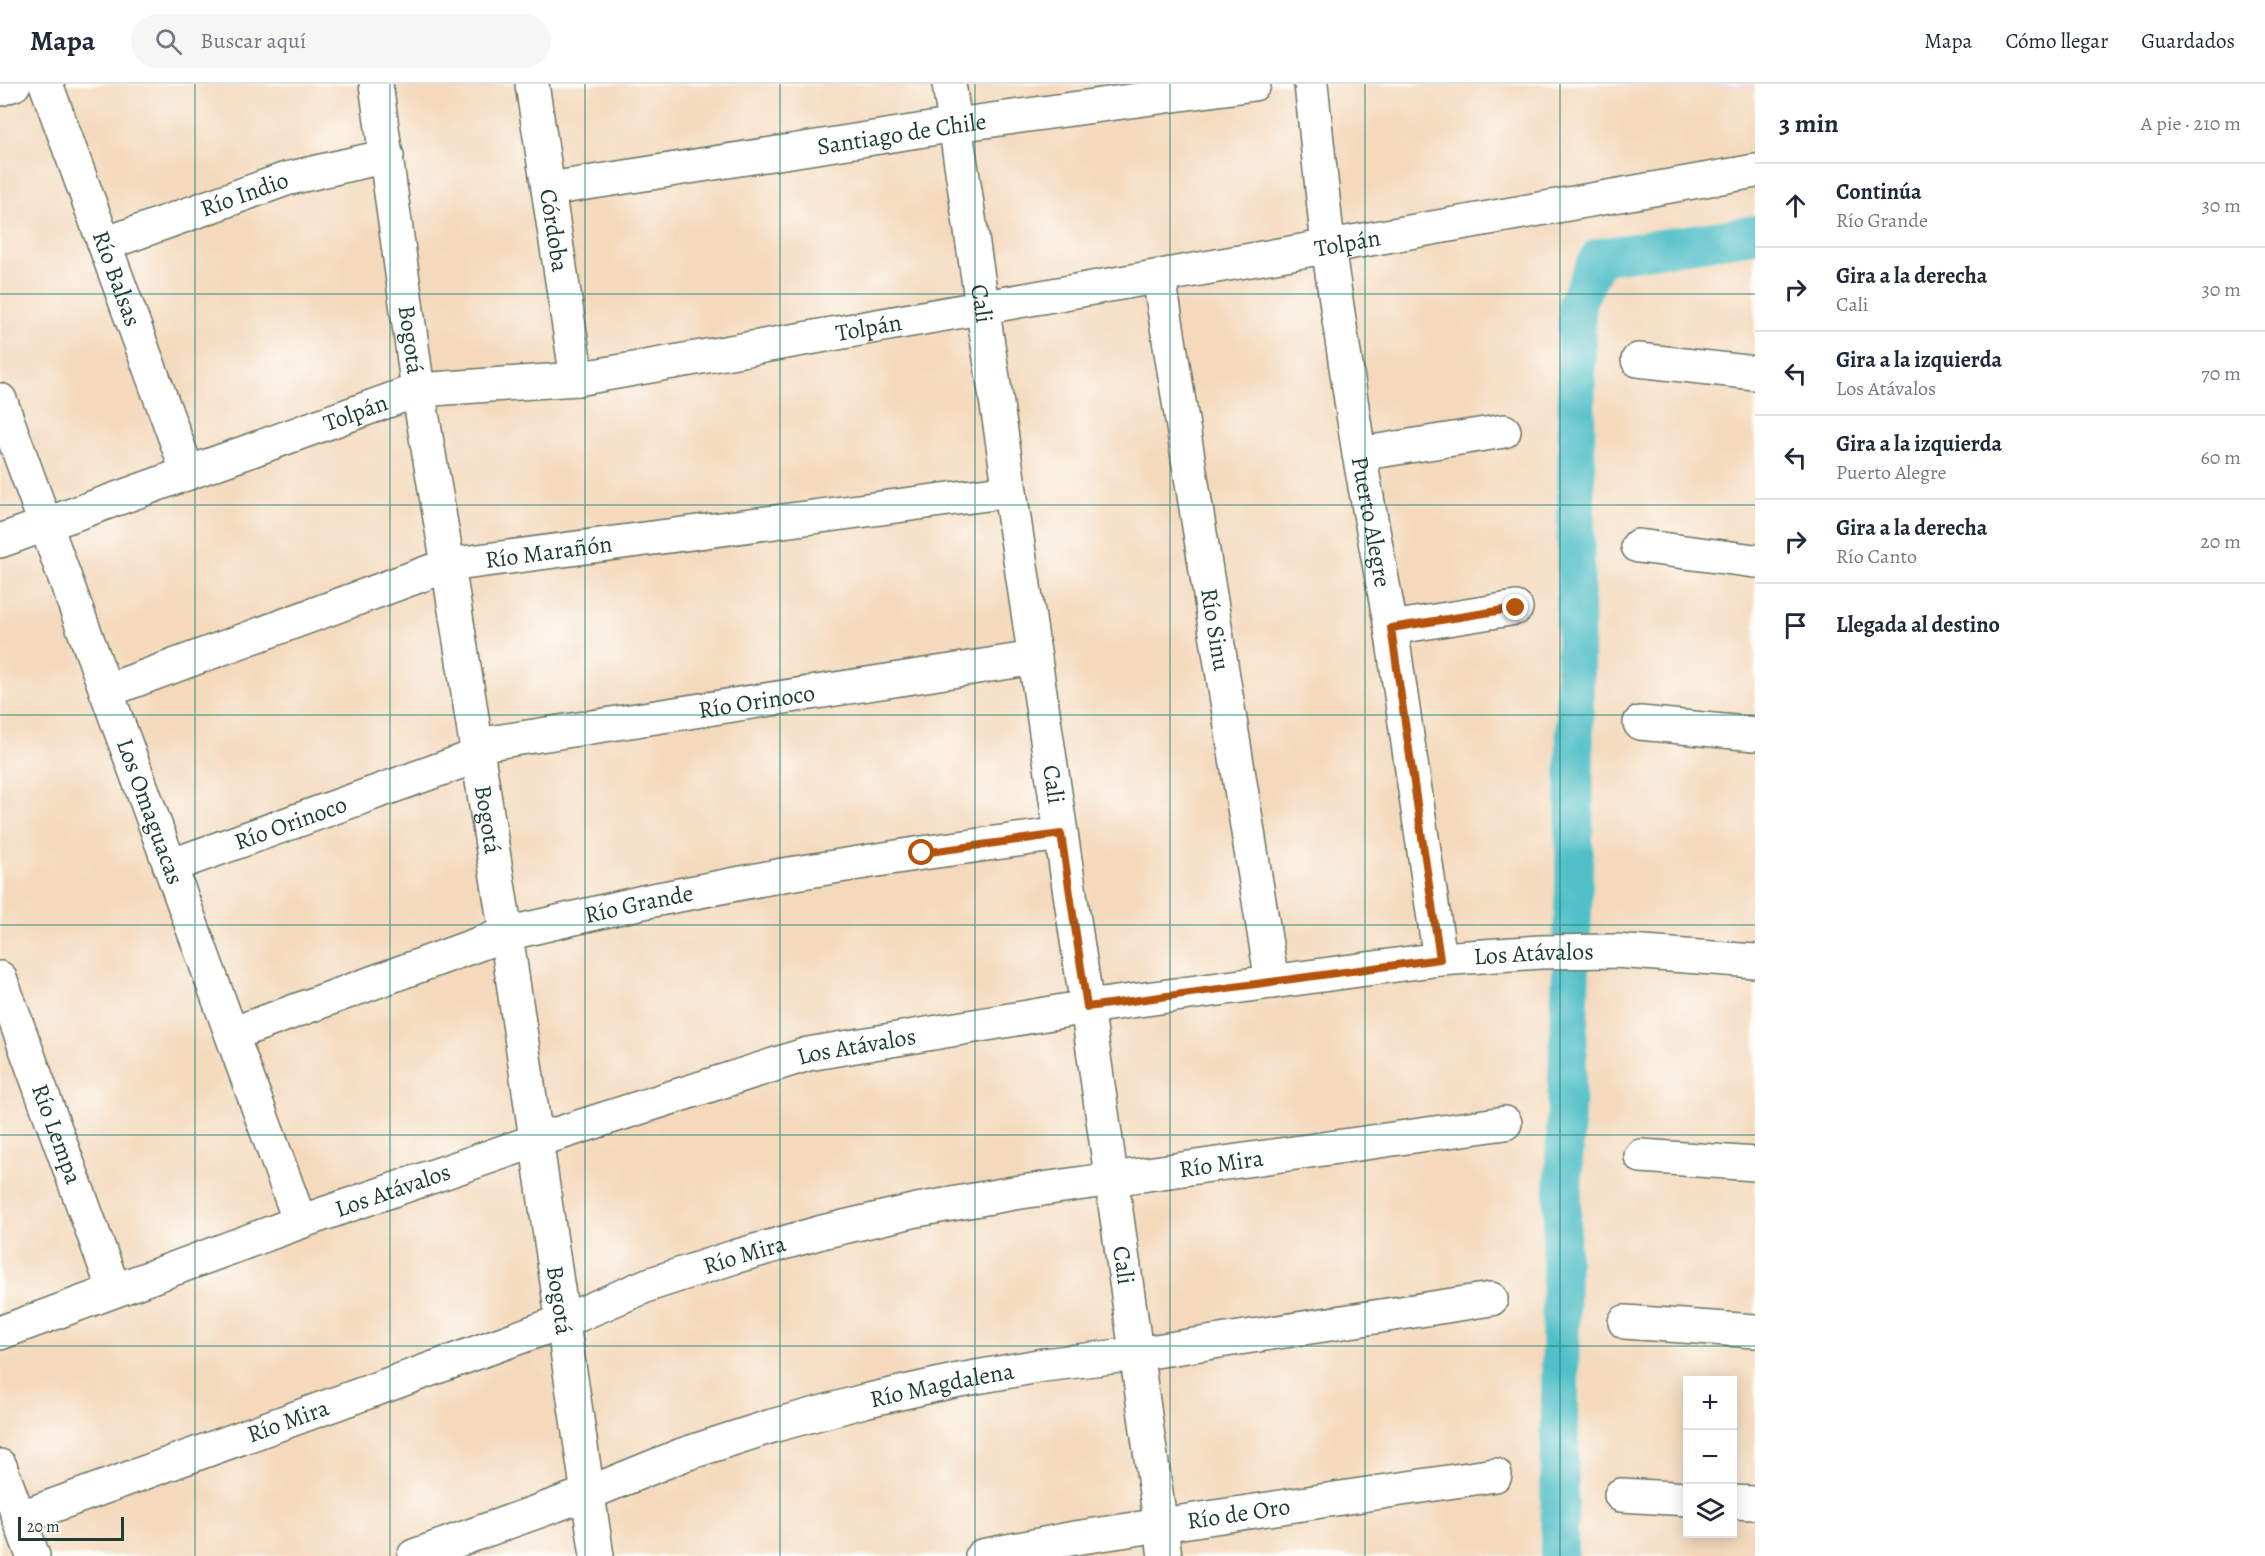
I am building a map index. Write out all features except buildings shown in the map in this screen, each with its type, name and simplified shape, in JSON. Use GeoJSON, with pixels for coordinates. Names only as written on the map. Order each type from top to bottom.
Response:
{"type":"FeatureCollection","features":[{"type":"Feature","properties":{"kind":"street"},"geometry":{"type":"LineString","coordinates":[[0,89],[14,84]]}},
{"type":"Feature","properties":{"kind":"street","name":"Río Balsas"},"geometry":{"type":"LineString","coordinates":[[46,84],[188,473]]}},
{"type":"Feature","properties":{"kind":"street","name":"Bogotá"},"geometry":{"type":"LineString","coordinates":[[376,84],[418,390],[448,565],[538,1140],[597,1556]]}},
{"type":"Feature","properties":{"kind":"street","name":"Córdoba"},"geometry":{"type":"LineString","coordinates":[[532,84],[577,379]]}},
{"type":"Feature","properties":{"kind":"street","name":"Cali"},"geometry":{"type":"LineString","coordinates":[[949,84],[1087,1007],[1163,1541]]}},
{"type":"Feature","properties":{"kind":"street","name":"Santiago de Chile"},"geometry":{"type":"LineString","coordinates":[[549,189],[956,125],[1254,84]]}},
{"type":"Feature","properties":{"kind":"street","name":"Puerto Alegre"},"geometry":{"type":"LineString","coordinates":[[1311,84],[1328,246],[1359,454],[1391,628],[1440,959]]}},
{"type":"Feature","properties":{"kind":"street","name":"Río Indio"},"geometry":{"type":"LineString","coordinates":[[105,244],[286,179],[387,156]]}},
{"type":"Feature","properties":{"kind":"street","name":"Tolpán"},"geometry":{"type":"LineString","coordinates":[[0,541],[418,390],[577,379],[1755,171]]}},
{"type":"Feature","properties":{"kind":"street","name":"Río Sinu"},"geometry":{"type":"LineString","coordinates":[[1159,276],[1272,982]]}},
{"type":"Feature","properties":{"kind":"street"},"geometry":{"type":"LineString","coordinates":[[1638,360],[1755,373]]}},
{"type":"Feature","properties":{"kind":"street","name":"Los Omaguacas"},"geometry":{"type":"LineString","coordinates":[[0,400],[300,1222]]}},
{"type":"Feature","properties":{"kind":"street"},"geometry":{"type":"LineString","coordinates":[[1359,454],[1504,432]]}},
{"type":"Feature","properties":{"kind":"street","name":"Río Marañón"},"geometry":{"type":"LineString","coordinates":[[106,691],[448,565],[1010,491]]}},
{"type":"Feature","properties":{"kind":"street"},"geometry":{"type":"LineString","coordinates":[[1638,546],[1755,561]]}},
{"type":"Feature","properties":{"kind":"street"},"geometry":{"type":"LineString","coordinates":[[1391,628],[1516,608]]}},
{"type":"Feature","properties":{"kind":"street","name":"Río Orinoco"},"geometry":{"type":"LineString","coordinates":[[170,866],[476,750],[1035,658]]}},
{"type":"Feature","properties":{"kind":"street"},"geometry":{"type":"LineString","coordinates":[[1640,723],[1755,734]]}},
{"type":"Feature","properties":{"kind":"street","name":"Río Grande"},"geometry":{"type":"LineString","coordinates":[[232,1034],[506,934],[643,902],[783,875],[1061,834]]}},
{"type":"Feature","properties":{"kind":"street","name":"Los Atávalos"},"geometry":{"type":"LineString","coordinates":[[0,1333],[300,1222],[538,1140],[807,1054],[1087,1007],[1440,959],[1540,952],[1615,951],[1755,961]]}},
{"type":"Feature","properties":{"kind":"street","name":"Río Lempa"},"geometry":{"type":"LineString","coordinates":[[0,978],[114,1290]]}},
{"type":"Feature","properties":{"kind":"street","name":"Río Mira"},"geometry":{"type":"LineString","coordinates":[[19,1518],[564,1321],[648,1285],[822,1232],[928,1208],[1014,1193],[1505,1123]]}},
{"type":"Feature","properties":{"kind":"street"},"geometry":{"type":"LineString","coordinates":[[1641,1156],[1755,1164]]}},
{"type":"Feature","properties":{"kind":"street","name":"Río Magdalena"},"geometry":{"type":"LineString","coordinates":[[414,1556],[589,1493],[682,1455],[772,1426],[864,1401],[999,1373],[1491,1299]]}},
{"type":"Feature","properties":{"kind":"street"},"geometry":{"type":"LineString","coordinates":[[1626,1322],[1755,1331]]}},
{"type":"Feature","properties":{"kind":"street"},"geometry":{"type":"LineString","coordinates":[[0,1467],[33,1556]]}},
{"type":"Feature","properties":{"kind":"street","name":"Río de Oro"},"geometry":{"type":"LineString","coordinates":[[982,1556],[1075,1539],[1163,1541],[1495,1475]]}},
{"type":"Feature","properties":{"kind":"street"},"geometry":{"type":"LineString","coordinates":[[1621,1495],[1683,1499]]}},
{"type":"Feature","properties":{"kind":"street"},"geometry":{"type":"LineString","coordinates":[[1737,1502],[1755,1503]]}},
{"type":"Feature","properties":{"kind":"shaded area"},"geometry":{"type":"Polygon","coordinates":[[[1536,84],[1754,84],[1753,87],[1536,84]]]}},
{"type":"Feature","properties":{"kind":"waterway"},"geometry":{"type":"LineString","coordinates":[[1559,1556],[1561,1249],[1574,883],[1577,302],[1599,257],[1755,234]]}},
{"type":"Feature","properties":{"kind":"route"},"geometry":{"type":"LineString","coordinates":[[922,853],[1061,834],[1087,1007],[1440,959],[1391,628],[1516,608]]}}]}
